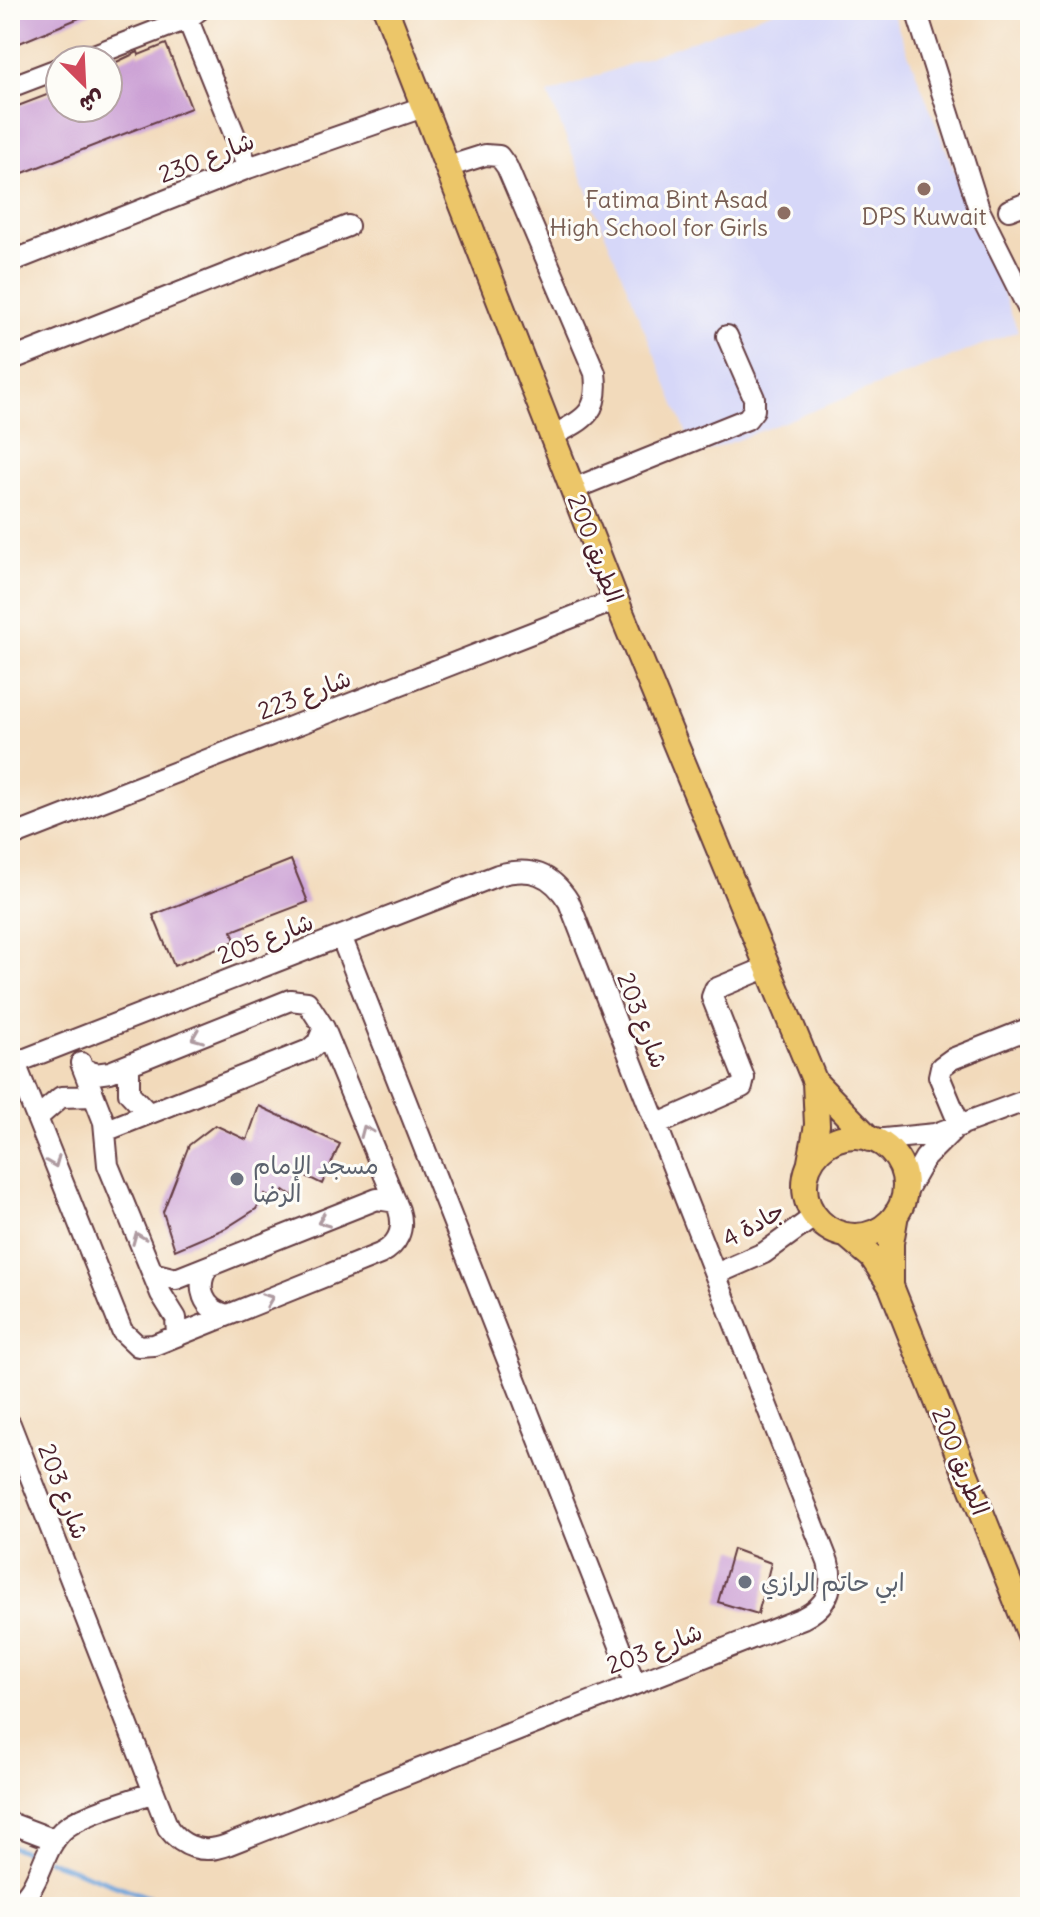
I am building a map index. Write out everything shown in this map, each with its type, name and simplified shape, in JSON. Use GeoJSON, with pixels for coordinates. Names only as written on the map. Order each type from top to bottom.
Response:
{"type":"FeatureCollection","features":[{"type":"Feature","properties":{"kind":"main road","name":"الطريق 200"},"geometry":{"type":"LineString","coordinates":[[386,10],[616,600],[815,1082],[817,1125],[809,1168]]}},
{"type":"Feature","properties":{"kind":"main road","name":"الطريق 200"},"geometry":{"type":"LineString","coordinates":[[815,1082],[872,1139]]}},
{"type":"Feature","properties":{"kind":"main road"},"geometry":{"type":"LineString","coordinates":[[850,1137],[872,1139],[899,1162],[900,1204],[879,1229],[846,1235],[829,1228],[815,1216],[806,1193],[809,1168],[825,1146],[837,1140],[850,1137]]}},
{"type":"Feature","properties":{"kind":"main road","name":"الطريق 200"},"geometry":{"type":"LineString","coordinates":[[891,1286],[890,1257],[900,1204]]}},
{"type":"Feature","properties":{"kind":"main road","name":"الطريق 200"},"geometry":{"type":"LineString","coordinates":[[846,1235],[872,1257],[891,1286],[1030,1635]]}},
{"type":"Feature","properties":{"kind":"street"},"geometry":{"type":"LineString","coordinates":[[916,10],[980,212],[1030,312]]}},
{"type":"Feature","properties":{"kind":"street"},"geometry":{"type":"LineString","coordinates":[[118,44],[190,13],[248,168]]}},
{"type":"Feature","properties":{"kind":"street"},"geometry":{"type":"LineString","coordinates":[[10,87],[44,74]]}},
{"type":"Feature","properties":{"kind":"street","name":"شارع 230"},"geometry":{"type":"LineString","coordinates":[[10,262],[248,168],[423,107]]}},
{"type":"Feature","properties":{"kind":"street"},"geometry":{"type":"LineString","coordinates":[[447,167],[485,155],[499,156],[507,167],[595,373],[598,394],[593,407],[584,420],[552,436]]}},
{"type":"Feature","properties":{"kind":"street"},"geometry":{"type":"LineString","coordinates":[[1009,210],[1030,202]]}},
{"type":"Feature","properties":{"kind":"street"},"geometry":{"type":"LineString","coordinates":[[10,360],[348,226]]}},
{"type":"Feature","properties":{"kind":"street"},"geometry":{"type":"LineString","coordinates":[[573,489],[737,424],[751,415],[754,398],[727,336]]}},
{"type":"Feature","properties":{"kind":"street","name":"شارع 223"},"geometry":{"type":"LineString","coordinates":[[10,837],[616,600]]}},
{"type":"Feature","properties":{"kind":"street","name":"شارع 205"},"geometry":{"type":"LineString","coordinates":[[12,1064],[498,875],[513,871],[541,873]]}},
{"type":"Feature","properties":{"kind":"street","name":"شارع 203"},"geometry":{"type":"LineString","coordinates":[[10,1424],[15,1453],[154,1792],[174,1836],[193,1847],[219,1848],[803,1618],[825,1602],[831,1588],[828,1562],[716,1274],[569,902],[562,890],[541,873]]}},
{"type":"Feature","properties":{"kind":"street"},"geometry":{"type":"LineString","coordinates":[[341,936],[635,1684]]}},
{"type":"Feature","properties":{"kind":"street"},"geometry":{"type":"LineString","coordinates":[[656,1125],[742,1087],[744,1078],[712,997],[715,989],[768,967]]}},
{"type":"Feature","properties":{"kind":"street"},"geometry":{"type":"LineString","coordinates":[[12,1064],[37,1118],[122,1331],[132,1343],[145,1347],[388,1250],[402,1226],[396,1202],[324,1028],[311,1006],[301,1000],[290,1000],[102,1074],[83,1068]]}},
{"type":"Feature","properties":{"kind":"street"},"geometry":{"type":"LineString","coordinates":[[105,1131],[309,1050],[318,1042],[324,1028]]}},
{"type":"Feature","properties":{"kind":"street"},"geometry":{"type":"LineString","coordinates":[[957,1127],[939,1076],[941,1067],[952,1059],[1030,1028]]}},
{"type":"Feature","properties":{"kind":"street"},"geometry":{"type":"LineString","coordinates":[[72,1041],[105,1131],[108,1165],[152,1273],[176,1318],[177,1335]]}},
{"type":"Feature","properties":{"kind":"street"},"geometry":{"type":"LineString","coordinates":[[129,1065],[129,1093],[148,1113]]}},
{"type":"Feature","properties":{"kind":"street"},"geometry":{"type":"LineString","coordinates":[[37,1118],[61,1097],[94,1096]]}},
{"type":"Feature","properties":{"kind":"street"},"geometry":{"type":"LineString","coordinates":[[872,1139],[915,1138],[957,1127],[1030,1099]]}},
{"type":"Feature","properties":{"kind":"street"},"geometry":{"type":"LineString","coordinates":[[900,1204],[925,1158],[957,1127]]}},
{"type":"Feature","properties":{"kind":"street"},"geometry":{"type":"LineString","coordinates":[[152,1273],[176,1279],[377,1199],[396,1202]]}},
{"type":"Feature","properties":{"kind":"street","name":"جادة 4"},"geometry":{"type":"LineString","coordinates":[[716,1274],[764,1253],[815,1216]]}},
{"type":"Feature","properties":{"kind":"street"},"geometry":{"type":"LineString","coordinates":[[208,1267],[201,1281],[203,1297],[212,1309],[227,1315]]}},
{"type":"Feature","properties":{"kind":"street"},"geometry":{"type":"LineString","coordinates":[[11,1907],[27,1895],[54,1844],[72,1824],[154,1792]]}},
{"type":"Feature","properties":{"kind":"street"},"geometry":{"type":"LineString","coordinates":[[10,1823],[54,1844]]}},
{"type":"Feature","properties":{"kind":"shaded area","name":"Fatima Bint Asad High School for Girls"},"geometry":{"type":"Polygon","coordinates":[[[776,10],[891,10],[1018,331],[696,456],[548,94],[776,10]]]}},
{"type":"Feature","properties":{"kind":"building"},"geometry":{"type":"Polygon","coordinates":[[[10,10],[96,10],[96,11],[10,47],[10,10]]]}},
{"type":"Feature","properties":{"kind":"building"},"geometry":{"type":"Polygon","coordinates":[[[166,44],[191,108],[10,178],[10,109],[44,96],[44,124],[124,124],[124,59],[138,52],[139,55],[166,44]]]}},
{"type":"Feature","properties":{"kind":"building"},"geometry":{"type":"Polygon","coordinates":[[[291,860],[308,902],[232,931],[235,941],[174,966],[153,915],[291,860]]]}},
{"type":"Feature","properties":{"kind":"building","name":"مسجد الإمام الرضا"},"geometry":{"type":"Polygon","coordinates":[[[259,1106],[340,1144],[322,1184],[300,1173],[293,1196],[284,1190],[277,1203],[265,1194],[256,1209],[226,1228],[175,1250],[163,1212],[189,1145],[215,1125],[247,1140],[259,1106]]]}},
{"type":"Feature","properties":{"kind":"building","name":"ابي حاتم الرازي"},"geometry":{"type":"Polygon","coordinates":[[[733,1549],[771,1563],[758,1614],[718,1602],[733,1549]]]}},
{"type":"Feature","properties":{"kind":"waterway"},"geometry":{"type":"LineString","coordinates":[[10,1846],[39,1857]]}},
{"type":"Feature","properties":{"kind":"waterway"},"geometry":{"type":"LineString","coordinates":[[48,1860],[175,1907]]}},
{"type":"Feature","properties":{"kind":"place","name":"DPS Kuwait"},"geometry":{"type":"Point","coordinates":[924,189]}},
{"type":"Feature","properties":{"kind":"place","name":"Fatima Bint Asad High School for Girls"},"geometry":{"type":"Point","coordinates":[784,213]}},
{"type":"Feature","properties":{"kind":"place","name":"مسجد الإمام الرضا"},"geometry":{"type":"Point","coordinates":[237,1179]}},
{"type":"Feature","properties":{"kind":"place","name":"ابي حاتم الرازي"},"geometry":{"type":"Point","coordinates":[745,1582]}}]}
